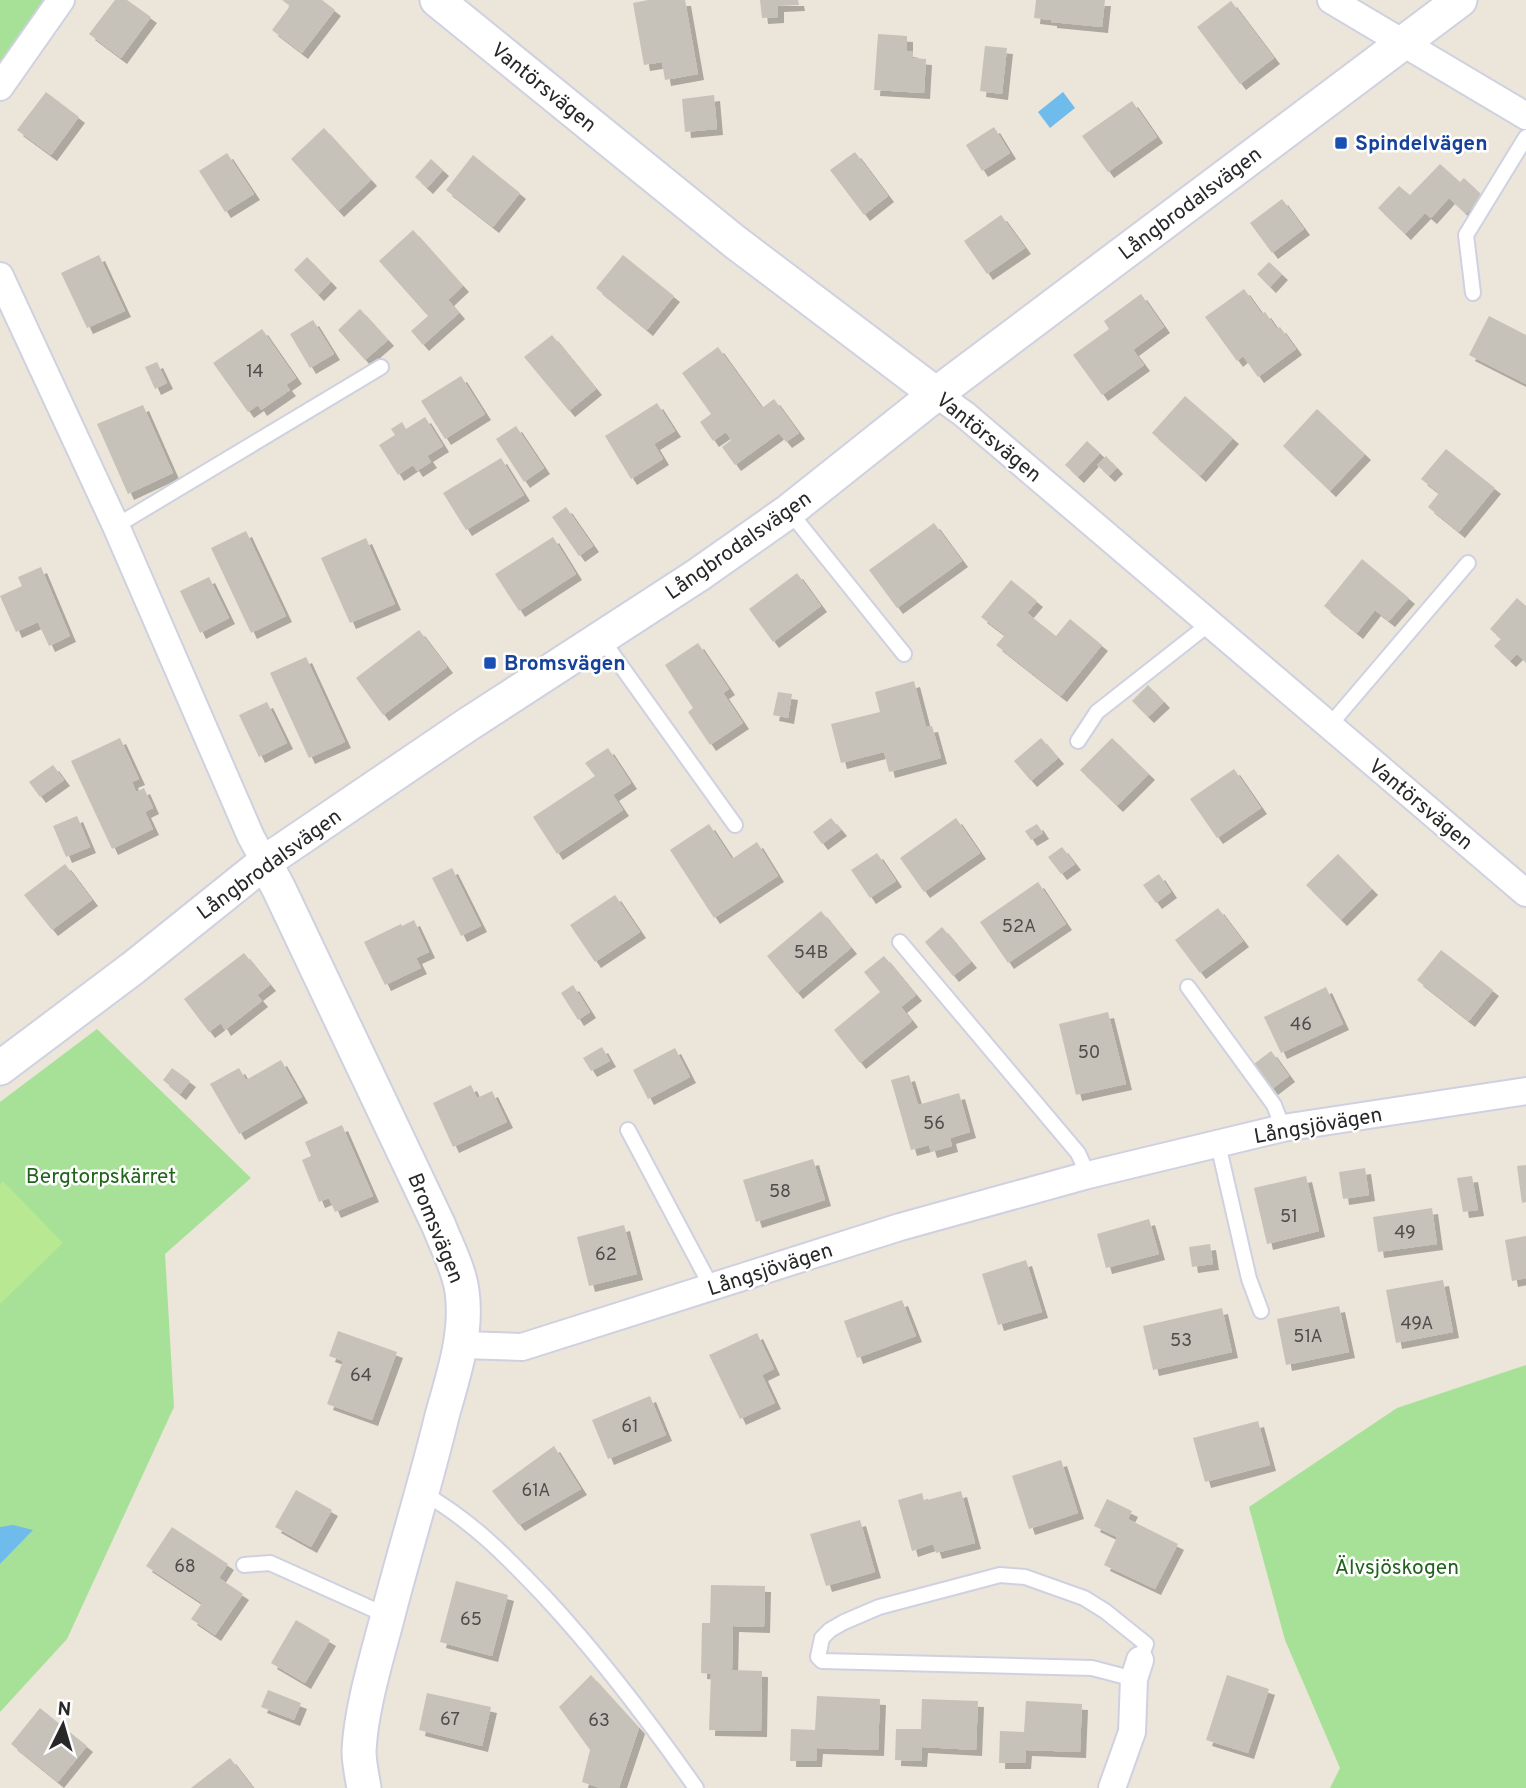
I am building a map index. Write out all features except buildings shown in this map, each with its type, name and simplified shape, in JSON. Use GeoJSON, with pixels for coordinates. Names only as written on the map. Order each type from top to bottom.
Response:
{"type":"FeatureCollection","features":[{"type":"Feature","properties":{"kind":"street"},"geometry":{"type":"LineString","coordinates":[[0,88],[61,0]]}},
{"type":"Feature","properties":{"kind":"street","name":"Vantörsvägen"},"geometry":{"type":"LineString","coordinates":[[437,0],[735,242],[964,414],[1526,893]]}},
{"type":"Feature","properties":{"kind":"street"},"geometry":{"type":"LineString","coordinates":[[1331,0],[1526,116]]}},
{"type":"Feature","properties":{"kind":"street","name":"Långbrodalsvägen"},"geometry":{"type":"LineString","coordinates":[[0,1068],[133,968],[265,862],[467,725],[698,575],[789,511],[936,394],[1461,0]]}},
{"type":"Feature","properties":{"kind":"street","name":"Bromsvägen"},"geometry":{"type":"LineString","coordinates":[[0,276],[116,526],[251,837],[285,901],[439,1226],[462,1290],[461,1345]]}},
{"type":"Feature","properties":{"kind":"street","name":"Långsjövägen"},"geometry":{"type":"LineString","coordinates":[[461,1345],[522,1347],[900,1227],[1088,1175],[1217,1143],[1283,1128],[1526,1091]]}},
{"type":"Feature","properties":{"kind":"street"},"geometry":{"type":"LineString","coordinates":[[364,1788],[359,1753],[363,1717],[461,1345]]}},
{"type":"Feature","properties":{"kind":"street"},"geometry":{"type":"LineString","coordinates":[[1112,1788],[1132,1732],[1137,1670]]}},
{"type":"Feature","properties":{"kind":"lane"},"geometry":{"type":"LineString","coordinates":[[1473,293],[1466,235],[1526,137]]}},
{"type":"Feature","properties":{"kind":"lane"},"geometry":{"type":"LineString","coordinates":[[116,526],[381,366]]}},
{"type":"Feature","properties":{"kind":"lane"},"geometry":{"type":"LineString","coordinates":[[789,511],[904,654]]}},
{"type":"Feature","properties":{"kind":"lane"},"geometry":{"type":"LineString","coordinates":[[1329,726],[1468,563]]}},
{"type":"Feature","properties":{"kind":"lane"},"geometry":{"type":"LineString","coordinates":[[1078,741],[1097,712],[1209,624]]}},
{"type":"Feature","properties":{"kind":"lane"},"geometry":{"type":"LineString","coordinates":[[601,637],[734,825]]}},
{"type":"Feature","properties":{"kind":"lane"},"geometry":{"type":"LineString","coordinates":[[900,942],[1078,1153],[1088,1175]]}},
{"type":"Feature","properties":{"kind":"lane"},"geometry":{"type":"LineString","coordinates":[[1188,987],[1274,1105],[1283,1128]]}},
{"type":"Feature","properties":{"kind":"lane"},"geometry":{"type":"LineString","coordinates":[[628,1130],[712,1288]]}},
{"type":"Feature","properties":{"kind":"lane"},"geometry":{"type":"LineString","coordinates":[[1217,1143],[1249,1279],[1261,1311]]}},
{"type":"Feature","properties":{"kind":"lane"},"geometry":{"type":"LineString","coordinates":[[423,1493],[447,1507],[486,1537],[576,1630],[673,1754],[696,1788]]}},
{"type":"Feature","properties":{"kind":"lane"},"geometry":{"type":"LineString","coordinates":[[244,1565],[270,1563],[388,1616]]}},
{"type":"Feature","properties":{"kind":"lane"},"geometry":{"type":"LineString","coordinates":[[1000,1575],[1025,1577],[1084,1598],[1105,1611],[1146,1644],[1137,1670],[822,1661],[818,1657],[822,1639],[830,1630],[844,1622],[879,1607],[1000,1575]]}},
{"type":"Feature","properties":{"kind":"green space"},"geometry":{"type":"Polygon","coordinates":[[[0,0],[47,0],[0,62],[0,0]]]}},
{"type":"Feature","properties":{"kind":"green space","name":"Bergtorpskärret"},"geometry":{"type":"Polygon","coordinates":[[[97,1029],[251,1178],[165,1254],[174,1407],[67,1639],[0,1712],[0,1102],[97,1029]]]}},
{"type":"Feature","properties":{"kind":"green space"},"geometry":{"type":"Polygon","coordinates":[[[3,1181],[63,1243],[0,1304],[0,1184],[3,1181]]]}},
{"type":"Feature","properties":{"kind":"green space","name":"Älvsjöskogen"},"geometry":{"type":"Polygon","coordinates":[[[1526,1365],[1526,1788],[1330,1788],[1340,1768],[1285,1640],[1249,1507],[1397,1408],[1526,1365]]]}},
{"type":"Feature","properties":{"kind":"water"},"geometry":{"type":"Polygon","coordinates":[[[1063,92],[1075,108],[1050,128],[1038,112],[1063,92]]]}},
{"type":"Feature","properties":{"kind":"water"},"geometry":{"type":"Polygon","coordinates":[[[13,1525],[33,1530],[0,1564],[0,1527],[13,1525]]]}},
{"type":"Feature","properties":{"kind":"place","name":"Spindelvägen"},"geometry":{"type":"Point","coordinates":[1341,143]}},
{"type":"Feature","properties":{"kind":"place","name":"Bromsvägen"},"geometry":{"type":"Point","coordinates":[490,663]}}]}
